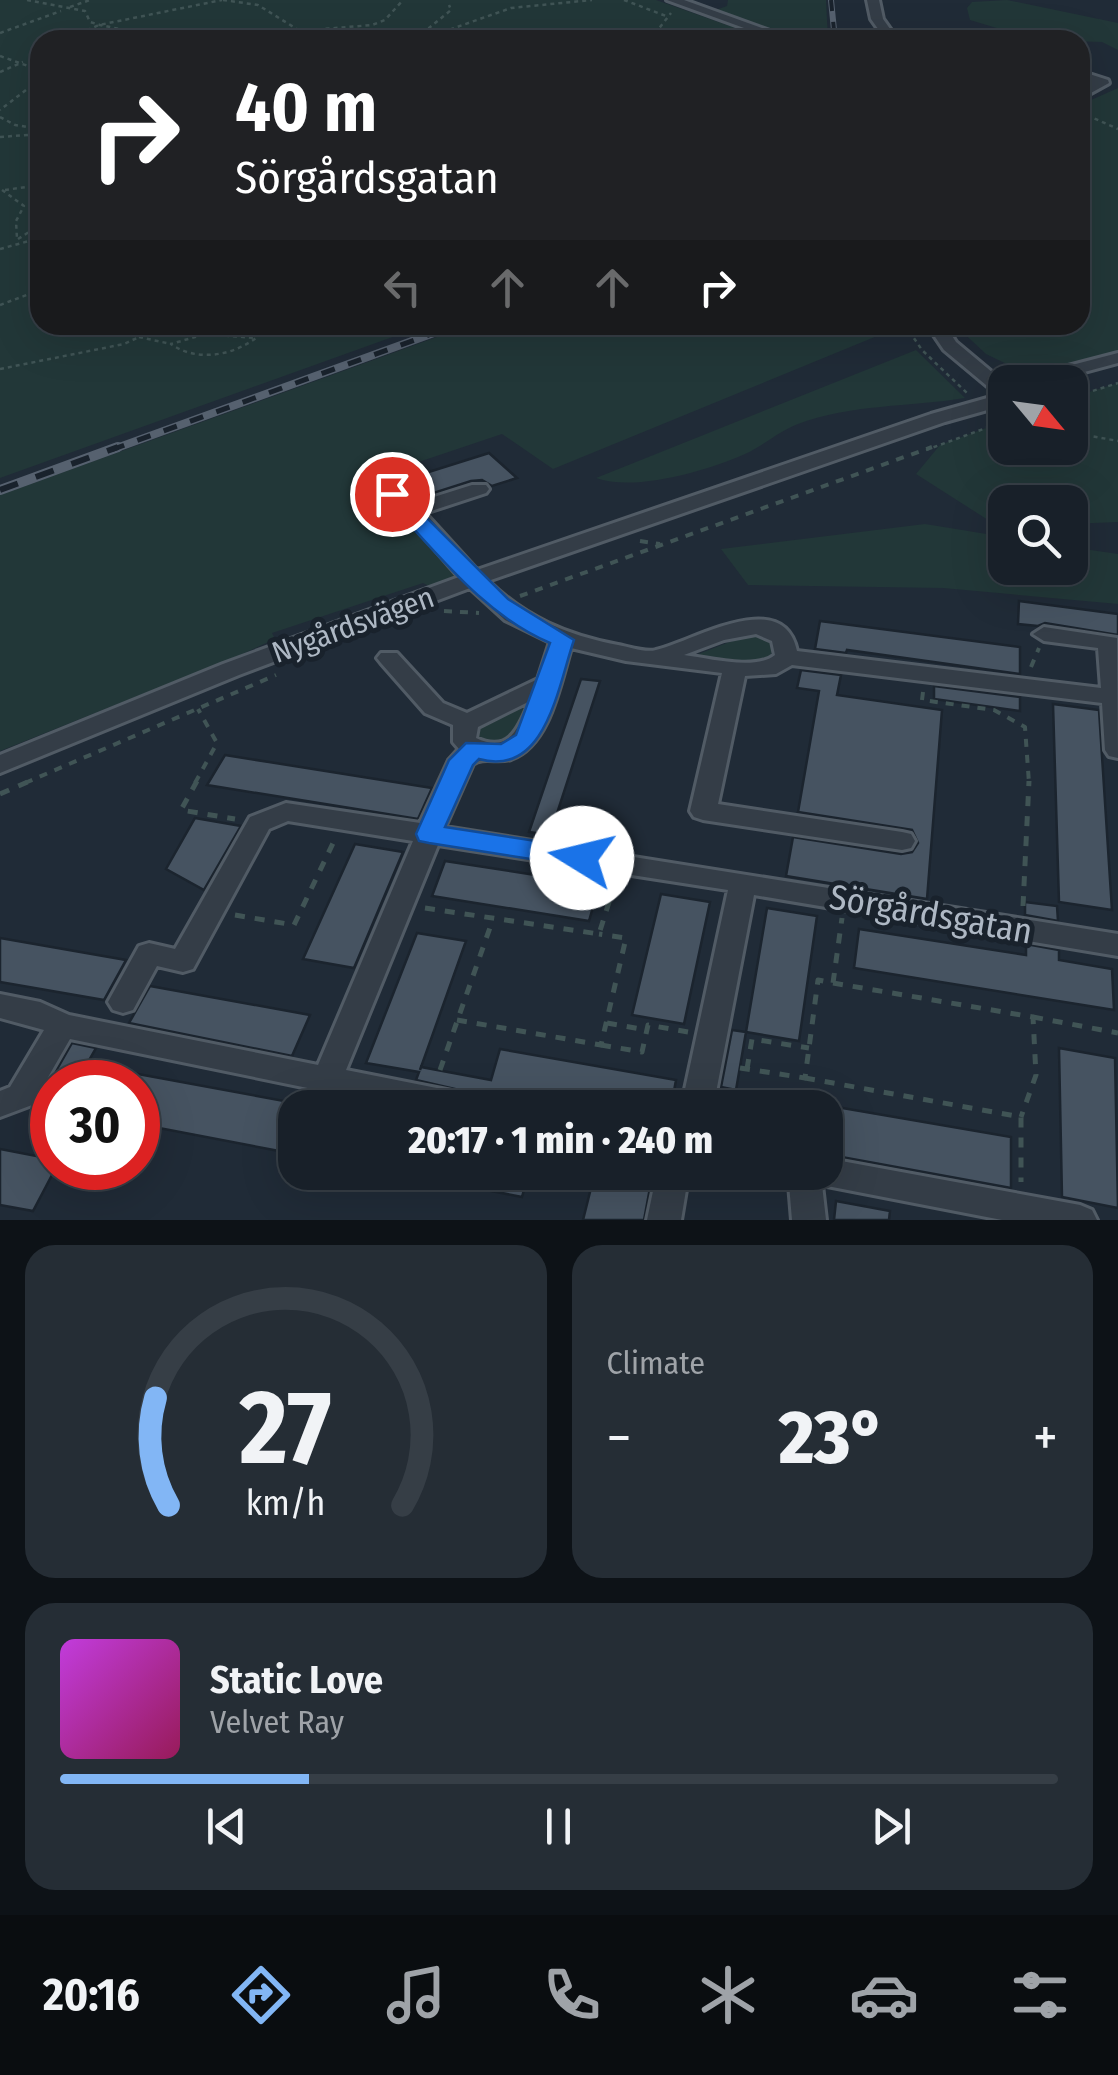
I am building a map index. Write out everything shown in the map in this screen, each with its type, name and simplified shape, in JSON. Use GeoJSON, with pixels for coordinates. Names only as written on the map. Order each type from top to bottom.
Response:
{"type":"FeatureCollection","features":[{"type":"Feature","properties":{"kind":"street"},"geometry":{"type":"LineString","coordinates":[[673,0],[760,30]]}},
{"type":"Feature","properties":{"kind":"street"},"geometry":{"type":"LineString","coordinates":[[872,0],[876,19],[884,30]]}},
{"type":"Feature","properties":{"kind":"street"},"geometry":{"type":"LineString","coordinates":[[1090,75],[1118,70]]}},
{"type":"Feature","properties":{"kind":"street"},"geometry":{"type":"LineString","coordinates":[[1090,78],[1103,82],[1090,89]]}},
{"type":"Feature","properties":{"kind":"street"},"geometry":{"type":"LineString","coordinates":[[944,335],[950,346],[988,377]]}},
{"type":"Feature","properties":{"kind":"street"},"geometry":{"type":"LineString","coordinates":[[950,335],[988,365]]}},
{"type":"Feature","properties":{"kind":"street"},"geometry":{"type":"LineString","coordinates":[[1088,370],[1118,361]]}},
{"type":"Feature","properties":{"kind":"street","name":"Nygårdsvägen"},"geometry":{"type":"LineString","coordinates":[[0,764],[198,684],[476,580],[988,399]]}},
{"type":"Feature","properties":{"kind":"street"},"geometry":{"type":"LineString","coordinates":[[372,477],[412,511],[515,617],[562,640],[735,668],[768,668],[787,657],[1114,697]]}},
{"type":"Feature","properties":{"kind":"street"},"geometry":{"type":"LineString","coordinates":[[412,511],[479,489]]}},
{"type":"Feature","properties":{"kind":"street"},"geometry":{"type":"LineString","coordinates":[[659,656],[750,625],[780,635],[787,646],[787,657]]}},
{"type":"Feature","properties":{"kind":"street"},"geometry":{"type":"LineString","coordinates":[[1044,634],[1108,642],[1114,651],[1118,750]]}},
{"type":"Feature","properties":{"kind":"street"},"geometry":{"type":"LineString","coordinates":[[389,658],[434,708],[490,754],[518,748],[527,739],[562,640]]}},
{"type":"Feature","properties":{"kind":"street"},"geometry":{"type":"LineString","coordinates":[[735,668],[703,811],[902,840]]}},
{"type":"Feature","properties":{"kind":"street"},"geometry":{"type":"LineString","coordinates":[[327,1079],[471,736],[546,685]]}},
{"type":"Feature","properties":{"kind":"street","name":"Sörgårdsgatan"},"geometry":{"type":"LineString","coordinates":[[260,823],[286,812],[844,898],[1118,946]]}},
{"type":"Feature","properties":{"kind":"street"},"geometry":{"type":"LineString","coordinates":[[123,1002],[149,954],[183,962],[260,823]]}},
{"type":"Feature","properties":{"kind":"street"},"geometry":{"type":"LineString","coordinates":[[702,1090],[743,883]]}},
{"type":"Feature","properties":{"kind":"street"},"geometry":{"type":"LineString","coordinates":[[0,1006],[40,1014],[62,1026],[382,1090]]}},
{"type":"Feature","properties":{"kind":"street"},"geometry":{"type":"LineString","coordinates":[[0,1104],[21,1096],[62,1026]]}},
{"type":"Feature","properties":{"kind":"street"},"geometry":{"type":"LineString","coordinates":[[843,1175],[1080,1220]]}},
{"type":"Feature","properties":{"kind":"street"},"geometry":{"type":"LineString","coordinates":[[664,1220],[670,1190]]}},
{"type":"Feature","properties":{"kind":"street"},"geometry":{"type":"LineString","coordinates":[[806,1190],[809,1220]]}},
{"type":"Feature","properties":{"kind":"path"},"geometry":{"type":"LineString","coordinates":[[27,0],[86,10]]}},
{"type":"Feature","properties":{"kind":"path"},"geometry":{"type":"LineString","coordinates":[[0,32],[90,0]]}},
{"type":"Feature","properties":{"kind":"path"},"geometry":{"type":"LineString","coordinates":[[90,0],[86,10],[90,22],[118,30]]}},
{"type":"Feature","properties":{"kind":"path"},"geometry":{"type":"LineString","coordinates":[[88,30],[186,12],[222,0],[258,6],[297,30]]}},
{"type":"Feature","properties":{"kind":"path"},"geometry":{"type":"LineString","coordinates":[[328,30],[385,20],[403,0]]}},
{"type":"Feature","properties":{"kind":"path"},"geometry":{"type":"LineString","coordinates":[[450,30],[511,8],[592,0]]}},
{"type":"Feature","properties":{"kind":"path"},"geometry":{"type":"LineString","coordinates":[[624,0],[666,16]]}},
{"type":"Feature","properties":{"kind":"path"},"geometry":{"type":"LineString","coordinates":[[430,30],[451,10],[449,5]]}},
{"type":"Feature","properties":{"kind":"path"},"geometry":{"type":"LineString","coordinates":[[657,30],[666,16],[692,7]]}},
{"type":"Feature","properties":{"kind":"path"},"geometry":{"type":"LineString","coordinates":[[0,56],[30,66]]}},
{"type":"Feature","properties":{"kind":"path"},"geometry":{"type":"LineString","coordinates":[[0,72],[24,62]]}},
{"type":"Feature","properties":{"kind":"path"},"geometry":{"type":"LineString","coordinates":[[0,110],[30,88]]}},
{"type":"Feature","properties":{"kind":"path"},"geometry":{"type":"LineString","coordinates":[[1090,116],[1118,129]]}},
{"type":"Feature","properties":{"kind":"path"},"geometry":{"type":"LineString","coordinates":[[0,117],[30,128]]}},
{"type":"Feature","properties":{"kind":"path"},"geometry":{"type":"LineString","coordinates":[[0,137],[30,132]]}},
{"type":"Feature","properties":{"kind":"path"},"geometry":{"type":"LineString","coordinates":[[1,191],[30,187]]}},
{"type":"Feature","properties":{"kind":"path"},"geometry":{"type":"LineString","coordinates":[[1,191],[24,206],[16,221],[17,239]]}},
{"type":"Feature","properties":{"kind":"path"},"geometry":{"type":"LineString","coordinates":[[11,246],[30,231]]}},
{"type":"Feature","properties":{"kind":"path"},"geometry":{"type":"LineString","coordinates":[[0,249],[30,241]]}},
{"type":"Feature","properties":{"kind":"path"},"geometry":{"type":"LineString","coordinates":[[0,305],[30,294]]}},
{"type":"Feature","properties":{"kind":"path"},"geometry":{"type":"LineString","coordinates":[[0,368],[124,344],[144,335]]}},
{"type":"Feature","properties":{"kind":"path"},"geometry":{"type":"LineString","coordinates":[[171,344],[210,335]]}},
{"type":"Feature","properties":{"kind":"path"},"geometry":{"type":"LineString","coordinates":[[138,338],[171,344],[178,351],[194,354],[233,350],[256,338],[227,335]]}},
{"type":"Feature","properties":{"kind":"path"},"geometry":{"type":"LineString","coordinates":[[912,335],[922,350],[988,408]]}},
{"type":"Feature","properties":{"kind":"path"},"geometry":{"type":"LineString","coordinates":[[1088,392],[1118,383]]}},
{"type":"Feature","properties":{"kind":"path"},"geometry":{"type":"LineString","coordinates":[[1088,435],[1118,441]]}},
{"type":"Feature","properties":{"kind":"path"},"geometry":{"type":"LineString","coordinates":[[635,540],[663,545]]}},
{"type":"Feature","properties":{"kind":"path"},"geometry":{"type":"LineString","coordinates":[[1023,685],[1044,634]]}},
{"type":"Feature","properties":{"kind":"path"},"geometry":{"type":"LineString","coordinates":[[925,672],[922,700],[994,710],[1025,727],[1030,769],[1028,864],[1020,928]]}},
{"type":"Feature","properties":{"kind":"path"},"geometry":{"type":"LineString","coordinates":[[197,708],[217,743],[181,810],[260,823]]}},
{"type":"Feature","properties":{"kind":"path"},"geometry":{"type":"LineString","coordinates":[[211,911],[294,925],[344,821]]}},
{"type":"Feature","properties":{"kind":"path"},"geometry":{"type":"LineString","coordinates":[[599,934],[620,864]]}},
{"type":"Feature","properties":{"kind":"path"},"geometry":{"type":"LineString","coordinates":[[833,982],[844,898]]}},
{"type":"Feature","properties":{"kind":"path"},"geometry":{"type":"LineString","coordinates":[[400,904],[626,938],[601,1045]]}},
{"type":"Feature","properties":{"kind":"path"},"geometry":{"type":"LineString","coordinates":[[440,1070],[493,919]]}},
{"type":"Feature","properties":{"kind":"path"},"geometry":{"type":"LineString","coordinates":[[805,1078],[818,980],[1118,1032]]}},
{"type":"Feature","properties":{"kind":"path"},"geometry":{"type":"LineString","coordinates":[[1020,1208],[1021,1117],[1036,1074],[1033,1017]]}},
{"type":"Feature","properties":{"kind":"path"},"geometry":{"type":"LineString","coordinates":[[457,1020],[642,1052],[648,1025],[712,1036]]}},
{"type":"Feature","properties":{"kind":"path"},"geometry":{"type":"LineString","coordinates":[[606,1022],[646,1030]]}},
{"type":"Feature","properties":{"kind":"path"},"geometry":{"type":"LineString","coordinates":[[809,1048],[752,1039],[744,1068],[1021,1117]]}},
{"type":"Feature","properties":{"kind":"green space"},"geometry":{"type":"Polygon","coordinates":[[[0,0],[656,0],[742,30],[30,30],[30,335],[398,335],[0,478],[0,0]]]}},
{"type":"Feature","properties":{"kind":"green space"},"geometry":{"type":"Polygon","coordinates":[[[728,0],[826,0],[828,30],[771,30],[713,11],[727,6],[728,0]]]}},
{"type":"Feature","properties":{"kind":"green space"},"geometry":{"type":"Polygon","coordinates":[[[1007,0],[1118,23],[1118,50],[1102,42],[1090,42],[1090,30],[1003,30],[970,20],[967,8],[972,2],[1007,0]]]}},
{"type":"Feature","properties":{"kind":"green space"},"geometry":{"type":"Polygon","coordinates":[[[1118,88],[1118,353],[1059,365],[1009,365],[986,354],[966,335],[1090,335],[1090,101],[1118,88]]]}},
{"type":"Feature","properties":{"kind":"green space"},"geometry":{"type":"Polygon","coordinates":[[[442,335],[880,335],[553,469],[502,434],[374,477],[458,575],[272,633],[275,639],[240,655],[0,751],[0,495],[442,335]]]}},
{"type":"Feature","properties":{"kind":"green space"},"geometry":{"type":"Polygon","coordinates":[[[916,350],[965,398],[860,409],[818,418],[791,427],[752,451],[670,478],[630,483],[596,478],[916,350]]]}},
{"type":"Feature","properties":{"kind":"green space"},"geometry":{"type":"Polygon","coordinates":[[[1118,383],[1118,522],[1088,523],[1088,485],[988,485],[988,520],[916,474],[940,445],[988,427],[988,465],[1088,465],[1088,392],[1118,383]]]}},
{"type":"Feature","properties":{"kind":"green space"},"geometry":{"type":"Polygon","coordinates":[[[925,524],[988,534],[988,585],[1088,585],[1088,550],[1118,554],[1118,604],[943,588],[748,585],[721,549],[925,524]]]}},
{"type":"Feature","properties":{"kind":"green space"},"geometry":{"type":"Polygon","coordinates":[[[750,634],[770,641],[774,648],[770,656],[749,662],[696,655],[750,634]]]}},
{"type":"Feature","properties":{"kind":"green space"},"geometry":{"type":"Polygon","coordinates":[[[526,706],[516,735],[500,745],[479,738],[479,726],[526,706]]]}},
{"type":"Feature","properties":{"kind":"building"},"geometry":{"type":"Polygon","coordinates":[[[489,453],[517,478],[492,486],[482,480],[471,481],[418,498],[400,481],[489,453]]]}},
{"type":"Feature","properties":{"kind":"building"},"geometry":{"type":"Polygon","coordinates":[[[1019,601],[1118,614],[1118,635],[1045,623],[1018,624],[1019,601]]]}},
{"type":"Feature","properties":{"kind":"building"},"geometry":{"type":"Polygon","coordinates":[[[820,621],[1020,647],[1020,674],[815,649],[820,621]]]}},
{"type":"Feature","properties":{"kind":"building"},"geometry":{"type":"Polygon","coordinates":[[[801,670],[841,675],[837,695],[942,710],[927,899],[786,876],[793,837],[901,854],[912,852],[918,843],[912,830],[798,812],[819,691],[797,688],[801,670]]]}},
{"type":"Feature","properties":{"kind":"building"},"geometry":{"type":"Polygon","coordinates":[[[581,679],[600,681],[550,835],[529,832],[581,679]]]}},
{"type":"Feature","properties":{"kind":"building"},"geometry":{"type":"Polygon","coordinates":[[[934,686],[1020,697],[1020,711],[934,699],[934,686]]]}},
{"type":"Feature","properties":{"kind":"building"},"geometry":{"type":"Polygon","coordinates":[[[1053,704],[1099,710],[1112,910],[1059,902],[1053,704]]]}},
{"type":"Feature","properties":{"kind":"building"},"geometry":{"type":"Polygon","coordinates":[[[225,755],[432,788],[418,819],[207,785],[225,755]]]}},
{"type":"Feature","properties":{"kind":"building"},"geometry":{"type":"Polygon","coordinates":[[[195,818],[241,826],[204,890],[166,869],[195,818]]]}},
{"type":"Feature","properties":{"kind":"building"},"geometry":{"type":"Polygon","coordinates":[[[355,844],[403,852],[354,968],[303,959],[355,844]]]}},
{"type":"Feature","properties":{"kind":"building"},"geometry":{"type":"Polygon","coordinates":[[[445,861],[599,886],[589,921],[432,896],[445,861]]]}},
{"type":"Feature","properties":{"kind":"building"},"geometry":{"type":"Polygon","coordinates":[[[661,894],[710,902],[684,1024],[632,1015],[661,894]]]}},
{"type":"Feature","properties":{"kind":"building"},"geometry":{"type":"Polygon","coordinates":[[[1025,902],[1057,906],[1058,921],[1025,915],[1025,902]]]}},
{"type":"Feature","properties":{"kind":"building"},"geometry":{"type":"Polygon","coordinates":[[[767,908],[817,916],[799,1041],[746,1032],[767,908]]]}},
{"type":"Feature","properties":{"kind":"building"},"geometry":{"type":"Polygon","coordinates":[[[859,929],[1026,955],[1026,944],[1059,950],[1059,960],[1112,969],[1114,1010],[854,968],[859,929]]]}},
{"type":"Feature","properties":{"kind":"building"},"geometry":{"type":"Polygon","coordinates":[[[417,933],[466,941],[421,1067],[491,1080],[500,1049],[676,1080],[674,1090],[459,1090],[416,1080],[419,1072],[366,1063],[417,933]]]}},
{"type":"Feature","properties":{"kind":"building"},"geometry":{"type":"Polygon","coordinates":[[[0,938],[126,960],[104,1000],[0,982],[0,938]]]}},
{"type":"Feature","properties":{"kind":"building"},"geometry":{"type":"Polygon","coordinates":[[[150,986],[310,1015],[292,1056],[129,1023],[150,986]]]}},
{"type":"Feature","properties":{"kind":"building"},"geometry":{"type":"Polygon","coordinates":[[[732,1030],[746,1032],[736,1090],[721,1087],[732,1030]]]}},
{"type":"Feature","properties":{"kind":"building"},"geometry":{"type":"Polygon","coordinates":[[[72,1043],[96,1048],[89,1060],[62,1060],[72,1043]]]}},
{"type":"Feature","properties":{"kind":"building"},"geometry":{"type":"Polygon","coordinates":[[[1059,1048],[1115,1058],[1118,1208],[1062,1197],[1059,1048]]]}},
{"type":"Feature","properties":{"kind":"building"},"geometry":{"type":"Polygon","coordinates":[[[160,1078],[278,1100],[278,1151],[160,1128],[160,1078]]]}},
{"type":"Feature","properties":{"kind":"building"},"geometry":{"type":"Polygon","coordinates":[[[843,1108],[1011,1137],[1011,1188],[843,1157],[843,1108]]]}},
{"type":"Feature","properties":{"kind":"building"},"geometry":{"type":"Polygon","coordinates":[[[0,1149],[30,1155],[30,1190],[44,1190],[33,1211],[0,1205],[0,1149]]]}},
{"type":"Feature","properties":{"kind":"building"},"geometry":{"type":"Polygon","coordinates":[[[487,1190],[524,1190],[522,1197],[487,1190]]]}},
{"type":"Feature","properties":{"kind":"building"},"geometry":{"type":"Polygon","coordinates":[[[590,1190],[650,1190],[644,1220],[583,1220],[590,1190]]]}},
{"type":"Feature","properties":{"kind":"building"},"geometry":{"type":"Polygon","coordinates":[[[836,1201],[890,1211],[889,1220],[834,1220],[836,1201]]]}},
{"type":"Feature","properties":{"kind":"railway"},"geometry":{"type":"LineString","coordinates":[[831,0],[834,30]]}},
{"type":"Feature","properties":{"kind":"railway"},"geometry":{"type":"LineString","coordinates":[[111,450],[428,335]]}},
{"type":"Feature","properties":{"kind":"railway"},"geometry":{"type":"LineString","coordinates":[[0,490],[118,447]]}},
{"type":"Feature","properties":{"kind":"route"},"geometry":{"type":"LineString","coordinates":[[392,494],[515,617],[562,640],[527,739],[507,752],[490,754],[475,749],[462,760],[429,834],[582,858]]}}]}
